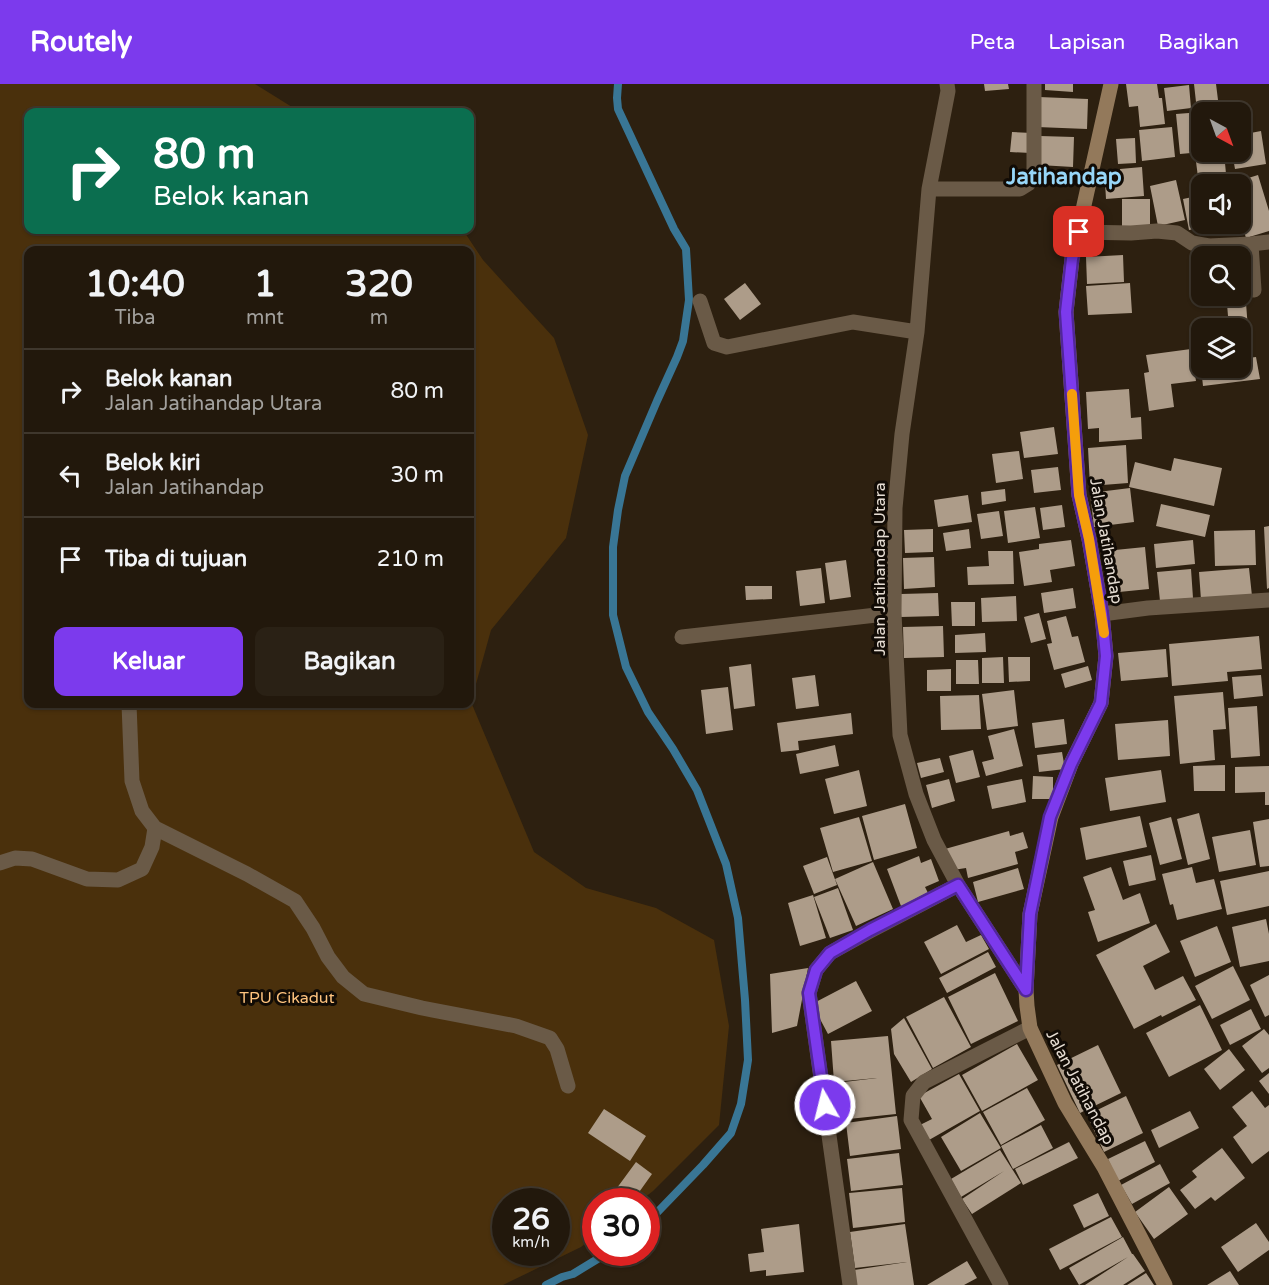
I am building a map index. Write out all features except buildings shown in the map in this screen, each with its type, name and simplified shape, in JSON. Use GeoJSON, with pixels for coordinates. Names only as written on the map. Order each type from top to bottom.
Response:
{"type":"FeatureCollection","features":[{"type":"Feature","properties":{"kind":"street","name":"Jalan Jatihandap Utara"},"geometry":{"type":"LineString","coordinates":[[947,84],[948,91],[929,189],[917,332],[902,434],[895,508],[894,613],[900,735],[916,794],[933,840],[958,885],[1026,990]]}},
{"type":"Feature","properties":{"kind":"street"},"geometry":{"type":"LineString","coordinates":[[929,189],[1020,189],[1028,184],[1034,176],[1034,84]]}},
{"type":"Feature","properties":{"kind":"street","name":"Jalan Jatihandap"},"geometry":{"type":"LineString","coordinates":[[1111,84],[1072,259],[1066,312],[1079,495],[1102,614],[1106,656],[1101,703],[1071,764],[1050,817],[1030,914],[1026,1006],[1030,1028],[1065,1103],[1104,1167],[1165,1285]]}},
{"type":"Feature","properties":{"kind":"street"},"geometry":{"type":"LineString","coordinates":[[1079,232],[1177,233],[1192,243],[1209,246],[1269,242]]}},
{"type":"Feature","properties":{"kind":"street"},"geometry":{"type":"LineString","coordinates":[[1251,244],[1254,290]]}},
{"type":"Feature","properties":{"kind":"street"},"geometry":{"type":"LineString","coordinates":[[700,301],[714,343],[728,347],[853,322],[917,332]]}},
{"type":"Feature","properties":{"kind":"street"},"geometry":{"type":"LineString","coordinates":[[1102,614],[1148,608],[1269,600]]}},
{"type":"Feature","properties":{"kind":"street"},"geometry":{"type":"LineString","coordinates":[[682,637],[894,613]]}},
{"type":"Feature","properties":{"kind":"street"},"geometry":{"type":"LineString","coordinates":[[129,708],[132,782],[142,811],[155,828],[295,901],[314,928],[327,957],[343,977],[364,994],[516,1026],[550,1038],[557,1049],[568,1086]]}},
{"type":"Feature","properties":{"kind":"street"},"geometry":{"type":"LineString","coordinates":[[0,863],[15,858],[32,859],[87,879],[118,880],[142,869],[152,847],[155,828]]}},
{"type":"Feature","properties":{"kind":"street"},"geometry":{"type":"LineString","coordinates":[[850,1285],[809,993],[816,970],[830,953],[958,885]]}},
{"type":"Feature","properties":{"kind":"street"},"geometry":{"type":"LineString","coordinates":[[1001,1285],[911,1120],[913,1096],[924,1082],[1030,1028]]}},
{"type":"Feature","properties":{"kind":"green space","name":"TPU Cikadut"},"geometry":{"type":"Polygon","coordinates":[[[0,84],[255,84],[294,108],[24,108],[24,234],[466,234],[474,246],[24,246],[24,708],[474,708],[534,852],[586,888],[656,908],[714,940],[729,1026],[719,1125],[656,1188],[582,1188],[582,1246],[570,1252],[570,1188],[492,1188],[492,1266],[542,1266],[503,1285],[0,1285],[0,84]]]}},
{"type":"Feature","properties":{"kind":"green space","name":"TPU Cikadut"},"geometry":{"type":"Polygon","coordinates":[[[474,246],[483,260],[554,338],[588,435],[566,538],[491,630],[474,691],[474,246]]]}},
{"type":"Feature","properties":{"kind":"waterway"},"geometry":{"type":"LineString","coordinates":[[618,84],[618,109],[674,229],[686,249],[689,300],[683,341],[625,476],[613,547],[613,615],[626,667],[648,712],[697,790],[726,864],[738,918],[748,1060],[741,1104],[731,1133],[660,1210]]}},
{"type":"Feature","properties":{"kind":"waterway"},"geometry":{"type":"LineString","coordinates":[[546,1285],[586,1266]]}},
{"type":"Feature","properties":{"kind":"slow traffic"},"geometry":{"type":"LineString","coordinates":[[1072,394],[1079,495],[1089,539],[1104,633]]}},
{"type":"Feature","properties":{"kind":"district","name":"Jatihandap"},"geometry":{"type":"Point","coordinates":[1064,176]}},
{"type":"Feature","properties":{"kind":"route"},"geometry":{"type":"LineString","coordinates":[[825,1105],[809,993],[816,970],[830,953],[870,930],[958,885],[1026,990],[1030,914],[1050,817],[1071,764],[1101,703],[1106,656],[1102,614],[1079,495],[1066,312],[1072,259],[1079,232]]}}]}
